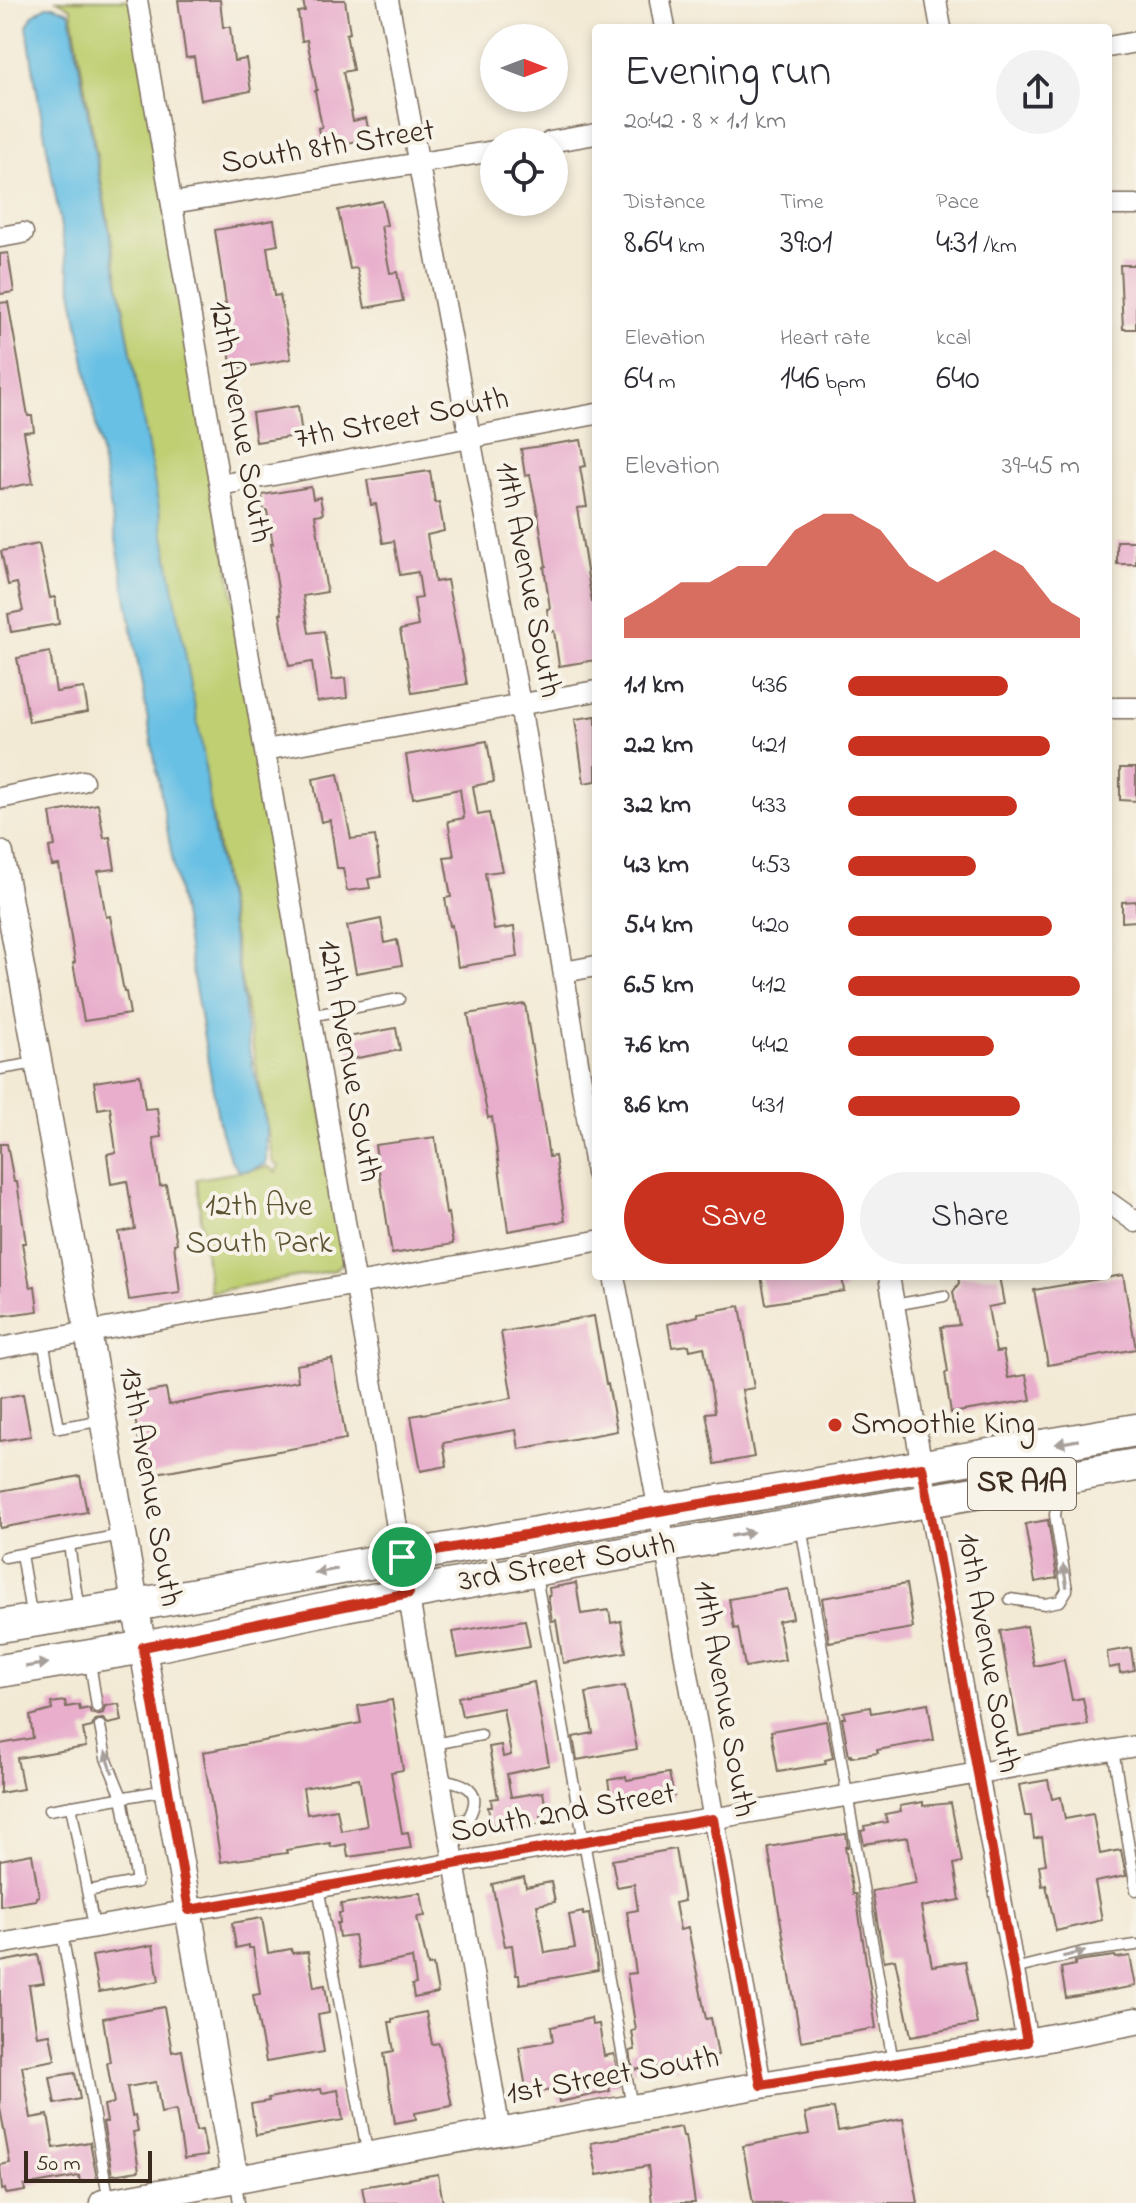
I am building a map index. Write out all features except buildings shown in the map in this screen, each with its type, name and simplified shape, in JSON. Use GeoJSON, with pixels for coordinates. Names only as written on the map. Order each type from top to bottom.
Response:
{"type":"FeatureCollection","features":[{"type":"Feature","properties":{"kind":"main road","name":"3rd Street South"},"geometry":{"type":"LineString","coordinates":[[0,1626],[1136,1430]]}},
{"type":"Feature","properties":{"kind":"main road","name":"3rd Street South"},"geometry":{"type":"LineString","coordinates":[[0,1671],[143,1647],[409,1593],[1136,1465]]}},
{"type":"Feature","properties":{"kind":"street","name":"12th Avenue South"},"geometry":{"type":"LineString","coordinates":[[137,0],[500,2132]]}},
{"type":"Feature","properties":{"kind":"street","name":"11th Avenue South"},"geometry":{"type":"LineString","coordinates":[[388,0],[520,704],[592,1148]]}},
{"type":"Feature","properties":{"kind":"street"},"geometry":{"type":"LineString","coordinates":[[660,0],[664,24]]}},
{"type":"Feature","properties":{"kind":"street"},"geometry":{"type":"LineString","coordinates":[[936,0],[940,24]]}},
{"type":"Feature","properties":{"kind":"street"},"geometry":{"type":"LineString","coordinates":[[1112,46],[1136,42]]}},
{"type":"Feature","properties":{"kind":"street"},"geometry":{"type":"LineString","coordinates":[[568,139],[592,135]]}},
{"type":"Feature","properties":{"kind":"street","name":"South 8th Street"},"geometry":{"type":"LineString","coordinates":[[172,203],[480,153]]}},
{"type":"Feature","properties":{"kind":"street"},"geometry":{"type":"LineString","coordinates":[[1112,205],[1136,205]]}},
{"type":"Feature","properties":{"kind":"street"},"geometry":{"type":"LineString","coordinates":[[0,237],[23,233]]}},
{"type":"Feature","properties":{"kind":"street","name":"7th Street South"},"geometry":{"type":"LineString","coordinates":[[220,485],[592,415]]}},
{"type":"Feature","properties":{"kind":"street"},"geometry":{"type":"LineString","coordinates":[[265,750],[592,692]]}},
{"type":"Feature","properties":{"kind":"street"},"geometry":{"type":"LineString","coordinates":[[1112,708],[1136,708]]}},
{"type":"Feature","properties":{"kind":"street"},"geometry":{"type":"LineString","coordinates":[[0,798],[83,781]]}},
{"type":"Feature","properties":{"kind":"street","name":"13th Avenue South"},"geometry":{"type":"LineString","coordinates":[[0,854],[88,1332],[237,2191]]}},
{"type":"Feature","properties":{"kind":"street"},"geometry":{"type":"LineString","coordinates":[[564,972],[592,967]]}},
{"type":"Feature","properties":{"kind":"street"},"geometry":{"type":"LineString","coordinates":[[0,1348],[592,1242]]}},
{"type":"Feature","properties":{"kind":"street","name":"11th Avenue South"},"geometry":{"type":"LineString","coordinates":[[615,1280],[761,2085]]}},
{"type":"Feature","properties":{"kind":"street","name":"10th Avenue South"},"geometry":{"type":"LineString","coordinates":[[890,1280],[1027,2042]]}},
{"type":"Feature","properties":{"kind":"street","name":"South 2nd Street"},"geometry":{"type":"LineString","coordinates":[[0,1944],[1136,1746]]}},
{"type":"Feature","properties":{"kind":"street","name":"1st Street South"},"geometry":{"type":"LineString","coordinates":[[119,2201],[237,2191],[368,2156],[1136,2021]]}},
{"type":"Feature","properties":{"kind":"lane"},"geometry":{"type":"LineString","coordinates":[[310,1016],[399,999]]}},
{"type":"Feature","properties":{"kind":"lane"},"geometry":{"type":"LineString","coordinates":[[0,1069],[38,1062]]}},
{"type":"Feature","properties":{"kind":"lane"},"geometry":{"type":"LineString","coordinates":[[894,1305],[944,1296]]}},
{"type":"Feature","properties":{"kind":"lane"},"geometry":{"type":"LineString","coordinates":[[43,1340],[59,1428],[103,1420]]}},
{"type":"Feature","properties":{"kind":"lane"},"geometry":{"type":"LineString","coordinates":[[1010,1599],[1045,1604],[1060,1601],[1067,1590],[1055,1515],[1059,1495],[1068,1476]]}},
{"type":"Feature","properties":{"kind":"lane"},"geometry":{"type":"LineString","coordinates":[[801,1524],[894,2064]]}},
{"type":"Feature","properties":{"kind":"lane"},"geometry":{"type":"LineString","coordinates":[[5,1557],[123,1534]]}},
{"type":"Feature","properties":{"kind":"lane"},"geometry":{"type":"LineString","coordinates":[[69,1545],[80,1614]]}},
{"type":"Feature","properties":{"kind":"lane"},"geometry":{"type":"LineString","coordinates":[[21,1554],[33,1621]]}},
{"type":"Feature","properties":{"kind":"lane"},"geometry":{"type":"LineString","coordinates":[[536,1570],[633,2108]]}},
{"type":"Feature","properties":{"kind":"lane"},"geometry":{"type":"LineString","coordinates":[[89,1656],[97,1707]]}},
{"type":"Feature","properties":{"kind":"lane"},"geometry":{"type":"LineString","coordinates":[[87,1891],[137,1882],[122,1797],[106,1758],[100,1726]]}},
{"type":"Feature","properties":{"kind":"lane"},"geometry":{"type":"LineString","coordinates":[[434,1744],[481,1735]]}},
{"type":"Feature","properties":{"kind":"lane"},"geometry":{"type":"LineString","coordinates":[[1113,1750],[1136,1890]]}},
{"type":"Feature","properties":{"kind":"lane"},"geometry":{"type":"LineString","coordinates":[[440,1779],[463,1783],[473,1794],[473,1810],[468,1819],[448,1824]]}},
{"type":"Feature","properties":{"kind":"lane"},"geometry":{"type":"LineString","coordinates":[[49,1810],[168,1789]]}},
{"type":"Feature","properties":{"kind":"lane"},"geometry":{"type":"LineString","coordinates":[[71,1806],[94,1927]]}},
{"type":"Feature","properties":{"kind":"lane"},"geometry":{"type":"LineString","coordinates":[[318,1887],[368,2156]]}},
{"type":"Feature","properties":{"kind":"lane"},"geometry":{"type":"LineString","coordinates":[[62,1933],[119,2201]]}},
{"type":"Feature","properties":{"kind":"lane"},"geometry":{"type":"LineString","coordinates":[[1014,1969],[1083,1952],[1136,1945]]}},
{"type":"Feature","properties":{"kind":"green space","name":"12th Ave South Park"},"geometry":{"type":"Polygon","coordinates":[[[57,0],[131,0],[347,1258],[335,1270],[210,1292],[196,1179],[269,1167],[276,1172],[279,1166],[273,1162],[71,8],[57,0]]]}},
{"type":"Feature","properties":{"kind":"water"},"geometry":{"type":"Polygon","coordinates":[[[47,6],[69,12],[71,20],[203,752],[249,1049],[266,1123],[266,1164],[251,1170],[239,1171],[231,1160],[220,1129],[34,74],[27,26],[33,15],[47,6]]]}},
{"type":"Feature","properties":{"kind":"place","name":"Smoothie King"},"geometry":{"type":"Point","coordinates":[835,1425]}},
{"type":"Feature","properties":{"kind":"route"},"geometry":{"type":"LineString","coordinates":[[922,1467],[1027,2042],[761,2085],[713,1819],[189,1910],[143,1647],[409,1593],[402,1557],[922,1467]]}}]}
